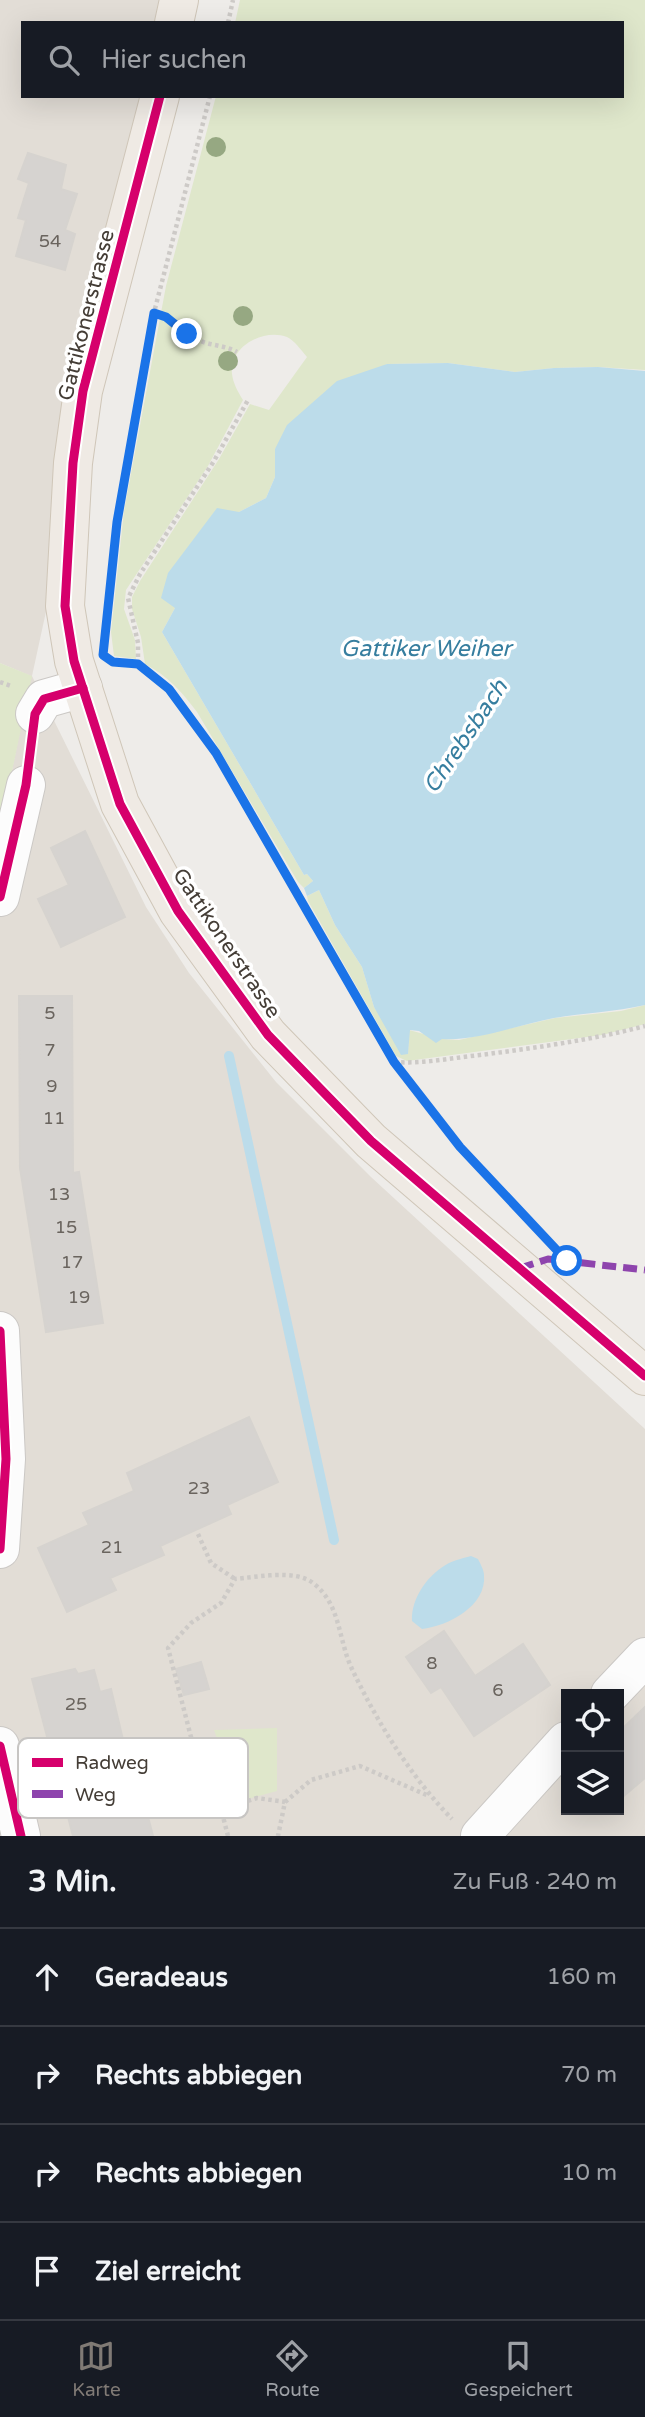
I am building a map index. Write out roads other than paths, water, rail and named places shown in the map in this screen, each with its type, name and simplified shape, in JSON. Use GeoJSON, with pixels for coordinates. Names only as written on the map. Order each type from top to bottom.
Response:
{"type":"FeatureCollection","features":[{"type":"Feature","properties":{"kind":"main road"},"geometry":{"type":"LineString","coordinates":[[174,21],[179,0]]}},
{"type":"Feature","properties":{"kind":"main road","name":"Gattikonerstrasse"},"geometry":{"type":"LineString","coordinates":[[159,98],[83,391],[73,463],[65,607],[74,660],[120,804],[178,911],[268,1035],[371,1141],[645,1376]]}},
{"type":"Feature","properties":{"kind":"street"},"geometry":{"type":"LineString","coordinates":[[35,714],[44,699],[83,688]]}},
{"type":"Feature","properties":{"kind":"street"},"geometry":{"type":"LineString","coordinates":[[0,897],[26,785]]}},
{"type":"Feature","properties":{"kind":"street"},"geometry":{"type":"LineString","coordinates":[[0,1331],[6,1459],[1,1529]]}},
{"type":"Feature","properties":{"kind":"street"},"geometry":{"type":"LineString","coordinates":[[615,1689],[645,1657]]}},
{"type":"Feature","properties":{"kind":"street"},"geometry":{"type":"LineString","coordinates":[[0,1746],[20,1836]]}},
{"type":"Feature","properties":{"kind":"street"},"geometry":{"type":"LineString","coordinates":[[489,1828],[561,1747]]}},
{"type":"Feature","properties":{"kind":"water","name":"Gattiker Weiher"},"geometry":{"type":"Polygon","coordinates":[[[448,363],[515,372],[598,367],[645,371],[645,1005],[554,1018],[484,1035],[442,1039],[436,1043],[419,1031],[410,1030],[408,1054],[401,1055],[374,1007],[362,967],[335,925],[319,890],[307,896],[304,888],[313,881],[307,874],[304,875],[162,632],[175,608],[161,598],[168,573],[217,508],[239,512],[266,498],[275,477],[275,449],[287,425],[337,381],[387,364],[448,363]]]}},
{"type":"Feature","properties":{"kind":"water"},"geometry":{"type":"Polygon","coordinates":[[[471,1556],[478,1559],[484,1573],[483,1586],[473,1605],[454,1619],[422,1629],[412,1621],[412,1612],[422,1588],[441,1568],[471,1556]]]}},
{"type":"Feature","properties":{"kind":"waterway"},"geometry":{"type":"LineString","coordinates":[[229,1056],[334,1540]]}},
{"type":"Feature","properties":{"kind":"water label","name":"Chrebsbach"},"geometry":{"type":"Point","coordinates":[465,736]}}]}
